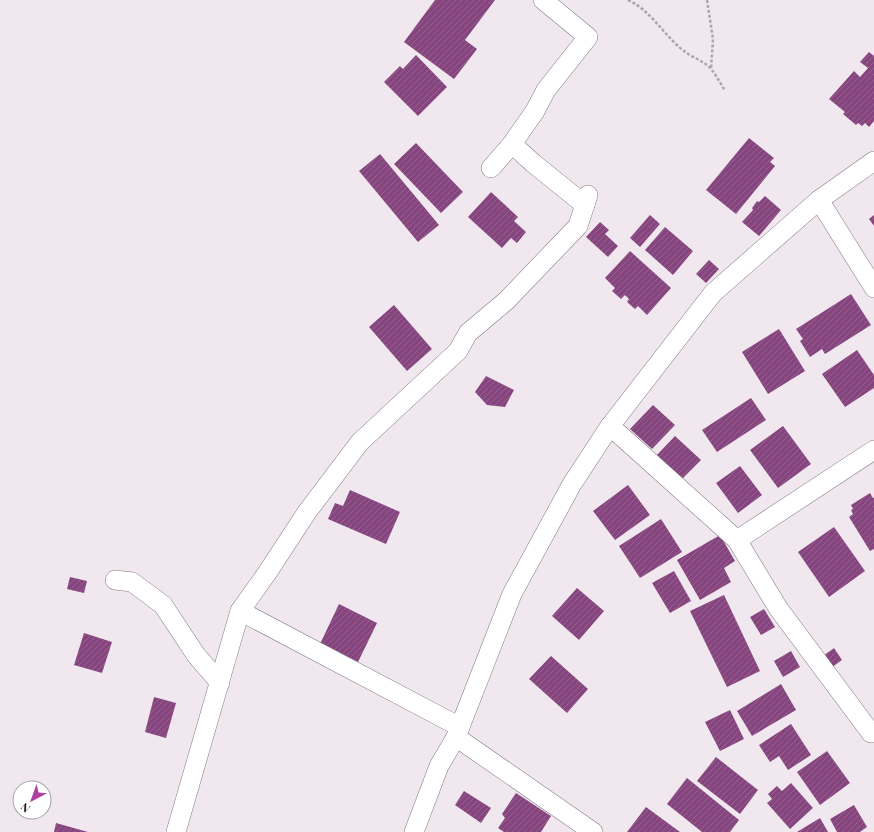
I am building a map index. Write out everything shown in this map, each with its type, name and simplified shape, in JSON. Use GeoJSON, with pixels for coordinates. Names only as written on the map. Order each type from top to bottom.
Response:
{"type":"FeatureCollection","features":[{"type":"Feature","properties":{"kind":"street"},"geometry":{"type":"LineString","coordinates":[[491,168],[512,144],[535,111],[546,90],[588,37],[543,0]]}},
{"type":"Feature","properties":{"kind":"street"},"geometry":{"type":"LineString","coordinates":[[176,832],[240,611],[307,512],[360,442],[458,351],[468,333],[506,301],[578,226],[586,200],[533,163],[512,144]]}},
{"type":"Feature","properties":{"kind":"street"},"geometry":{"type":"LineString","coordinates":[[414,832],[439,766],[458,732],[512,594],[572,484],[610,426],[713,293],[818,200],[874,161]]}},
{"type":"Feature","properties":{"kind":"street"},"geometry":{"type":"LineString","coordinates":[[818,200],[874,288]]}},
{"type":"Feature","properties":{"kind":"street"},"geometry":{"type":"LineString","coordinates":[[610,426],[737,540],[778,608],[871,733],[874,733]]}},
{"type":"Feature","properties":{"kind":"street"},"geometry":{"type":"LineString","coordinates":[[737,540],[874,450]]}},
{"type":"Feature","properties":{"kind":"street"},"geometry":{"type":"LineString","coordinates":[[115,580],[132,582],[163,605],[196,655],[220,684]]}},
{"type":"Feature","properties":{"kind":"street"},"geometry":{"type":"LineString","coordinates":[[240,611],[458,732],[593,832]]}},
{"type":"Feature","properties":{"kind":"path"},"geometry":{"type":"LineString","coordinates":[[628,0],[635,3],[654,19],[665,34],[683,51],[711,69],[725,91]]}},
{"type":"Feature","properties":{"kind":"path"},"geometry":{"type":"LineString","coordinates":[[707,0],[713,39],[711,69]]}},
{"type":"Feature","properties":{"kind":"building"},"geometry":{"type":"Polygon","coordinates":[[[435,0],[495,0],[465,40],[477,49],[454,79],[404,42],[435,0]]]}},
{"type":"Feature","properties":{"kind":"building"},"geometry":{"type":"Polygon","coordinates":[[[869,52],[874,56],[874,121],[869,127],[865,123],[862,126],[858,123],[856,125],[843,114],[845,112],[829,99],[854,71],[860,77],[868,68],[860,62],[869,52]]]}},
{"type":"Feature","properties":{"kind":"building"},"geometry":{"type":"Polygon","coordinates":[[[416,55],[447,87],[418,116],[384,82],[400,66],[403,69],[416,55]]]}},
{"type":"Feature","properties":{"kind":"building"},"geometry":{"type":"Polygon","coordinates":[[[749,138],[774,158],[770,162],[775,166],[736,214],[706,190],[749,138]]]}},
{"type":"Feature","properties":{"kind":"building"},"geometry":{"type":"Polygon","coordinates":[[[416,143],[463,192],[441,213],[394,164],[416,143]]]}},
{"type":"Feature","properties":{"kind":"building"},"geometry":{"type":"Polygon","coordinates":[[[380,154],[439,225],[418,242],[359,171],[380,154]]]}},
{"type":"Feature","properties":{"kind":"building"},"geometry":{"type":"Polygon","coordinates":[[[491,192],[518,217],[514,221],[526,232],[517,243],[511,238],[502,248],[468,217],[491,192]]]}},
{"type":"Feature","properties":{"kind":"building"},"geometry":{"type":"Polygon","coordinates":[[[765,196],[781,210],[759,236],[742,222],[753,210],[752,208],[757,201],[759,202],[765,196]]]}},
{"type":"Feature","properties":{"kind":"building"},"geometry":{"type":"Polygon","coordinates":[[[650,215],[660,224],[640,247],[630,238],[650,215]]]}},
{"type":"Feature","properties":{"kind":"building"},"geometry":{"type":"Polygon","coordinates":[[[874,215],[874,226],[869,219],[874,215]]]}},
{"type":"Feature","properties":{"kind":"building"},"geometry":{"type":"Polygon","coordinates":[[[600,222],[609,230],[605,234],[618,246],[608,257],[586,237],[600,222]]]}},
{"type":"Feature","properties":{"kind":"building"},"geometry":{"type":"Polygon","coordinates":[[[665,227],[693,251],[673,275],[645,250],[665,227]]]}},
{"type":"Feature","properties":{"kind":"building"},"geometry":{"type":"Polygon","coordinates":[[[630,251],[671,288],[647,315],[638,306],[635,309],[627,302],[629,299],[625,295],[621,299],[612,291],[615,288],[605,278],[630,251]]]}},
{"type":"Feature","properties":{"kind":"building"},"geometry":{"type":"Polygon","coordinates":[[[709,260],[719,269],[706,283],[696,274],[709,260]]]}},
{"type":"Feature","properties":{"kind":"building"},"geometry":{"type":"Polygon","coordinates":[[[851,294],[871,325],[825,354],[822,349],[810,357],[800,341],[803,339],[796,329],[851,294]]]}},
{"type":"Feature","properties":{"kind":"building"},"geometry":{"type":"Polygon","coordinates":[[[394,305],[432,349],[407,371],[369,327],[394,305]]]}},
{"type":"Feature","properties":{"kind":"building"},"geometry":{"type":"Polygon","coordinates":[[[779,329],[805,371],[768,394],[742,352],[779,329]]]}},
{"type":"Feature","properties":{"kind":"building"},"geometry":{"type":"Polygon","coordinates":[[[857,350],[874,375],[874,388],[845,407],[822,374],[857,350]]]}},
{"type":"Feature","properties":{"kind":"building"},"geometry":{"type":"Polygon","coordinates":[[[486,376],[514,390],[505,407],[487,405],[475,392],[486,376]]]}},
{"type":"Feature","properties":{"kind":"building"},"geometry":{"type":"Polygon","coordinates":[[[751,398],[766,420],[717,452],[702,430],[751,398]]]}},
{"type":"Feature","properties":{"kind":"building"},"geometry":{"type":"Polygon","coordinates":[[[653,405],[675,425],[652,449],[630,429],[653,405]]]}},
{"type":"Feature","properties":{"kind":"building"},"geometry":{"type":"Polygon","coordinates":[[[783,426],[811,464],[778,488],[750,450],[783,426]]]}},
{"type":"Feature","properties":{"kind":"building"},"geometry":{"type":"Polygon","coordinates":[[[675,436],[701,460],[682,479],[657,455],[675,436]]]}},
{"type":"Feature","properties":{"kind":"building"},"geometry":{"type":"Polygon","coordinates":[[[740,466],[762,495],[738,513],[716,483],[740,466]]]}},
{"type":"Feature","properties":{"kind":"building"},"geometry":{"type":"Polygon","coordinates":[[[628,485],[650,515],[615,540],[593,511],[628,485]]]}},
{"type":"Feature","properties":{"kind":"building"},"geometry":{"type":"Polygon","coordinates":[[[350,490],[400,512],[386,544],[328,519],[335,503],[343,506],[350,490]]]}},
{"type":"Feature","properties":{"kind":"building"},"geometry":{"type":"Polygon","coordinates":[[[870,493],[874,498],[874,549],[870,551],[849,517],[853,514],[851,505],[870,493]]]}},
{"type":"Feature","properties":{"kind":"building"},"geometry":{"type":"Polygon","coordinates":[[[661,519],[682,552],[640,578],[619,546],[661,519]]]}},
{"type":"Feature","properties":{"kind":"building"},"geometry":{"type":"Polygon","coordinates":[[[834,527],[865,571],[829,597],[798,552],[834,527]]]}},
{"type":"Feature","properties":{"kind":"building"},"geometry":{"type":"Polygon","coordinates":[[[720,535],[735,561],[724,568],[731,582],[700,600],[677,560],[720,535]]]}},
{"type":"Feature","properties":{"kind":"building"},"geometry":{"type":"Polygon","coordinates":[[[674,571],[691,601],[670,613],[652,583],[674,571]]]}},
{"type":"Feature","properties":{"kind":"building"},"geometry":{"type":"Polygon","coordinates":[[[70,577],[87,581],[84,593],[67,589],[70,577]]]}},
{"type":"Feature","properties":{"kind":"building"},"geometry":{"type":"Polygon","coordinates":[[[577,588],[604,611],[579,640],[552,616],[577,588]]]}},
{"type":"Feature","properties":{"kind":"building"},"geometry":{"type":"Polygon","coordinates":[[[724,595],[760,671],[727,687],[690,611],[724,595]]]}},
{"type":"Feature","properties":{"kind":"building"},"geometry":{"type":"Polygon","coordinates":[[[339,604],[377,623],[358,662],[320,644],[339,604]]]}},
{"type":"Feature","properties":{"kind":"building"},"geometry":{"type":"Polygon","coordinates":[[[764,609],[775,627],[761,635],[750,617],[764,609]]]}},
{"type":"Feature","properties":{"kind":"building"},"geometry":{"type":"Polygon","coordinates":[[[84,633],[112,642],[102,673],[74,665],[84,633]]]}},
{"type":"Feature","properties":{"kind":"building"},"geometry":{"type":"Polygon","coordinates":[[[834,648],[842,660],[831,668],[823,656],[834,648]]]}},
{"type":"Feature","properties":{"kind":"building"},"geometry":{"type":"Polygon","coordinates":[[[791,651],[800,667],[783,677],[774,661],[791,651]]]}},
{"type":"Feature","properties":{"kind":"building"},"geometry":{"type":"Polygon","coordinates":[[[551,656],[588,689],[567,713],[529,679],[551,656]]]}},
{"type":"Feature","properties":{"kind":"building"},"geometry":{"type":"Polygon","coordinates":[[[781,684],[796,710],[752,736],[737,711],[781,684]]]}},
{"type":"Feature","properties":{"kind":"building"},"geometry":{"type":"Polygon","coordinates":[[[154,697],[176,703],[166,738],[145,732],[154,697]]]}},
{"type":"Feature","properties":{"kind":"building"},"geometry":{"type":"Polygon","coordinates":[[[730,710],[744,739],[720,751],[705,722],[730,710]]]}},
{"type":"Feature","properties":{"kind":"building"},"geometry":{"type":"Polygon","coordinates":[[[791,724],[811,755],[788,770],[779,756],[770,762],[759,745],[791,724]]]}},
{"type":"Feature","properties":{"kind":"building"},"geometry":{"type":"Polygon","coordinates":[[[827,751],[850,783],[820,805],[797,772],[827,751]]]}},
{"type":"Feature","properties":{"kind":"building"},"geometry":{"type":"Polygon","coordinates":[[[716,757],[758,790],[740,814],[697,781],[716,757]]]}},
{"type":"Feature","properties":{"kind":"building"},"geometry":{"type":"Polygon","coordinates":[[[687,778],[739,820],[730,832],[702,832],[667,804],[687,778]]]}},
{"type":"Feature","properties":{"kind":"building"},"geometry":{"type":"Polygon","coordinates":[[[791,783],[813,808],[790,829],[767,803],[772,799],[768,794],[777,786],[782,791],[791,783]]]}},
{"type":"Feature","properties":{"kind":"building"},"geometry":{"type":"Polygon","coordinates":[[[464,791],[491,808],[481,823],[455,805],[464,791]]]}},
{"type":"Feature","properties":{"kind":"building"},"geometry":{"type":"Polygon","coordinates":[[[516,793],[551,816],[541,832],[504,832],[498,828],[505,818],[502,814],[516,793]]]}},
{"type":"Feature","properties":{"kind":"building"},"geometry":{"type":"Polygon","coordinates":[[[854,805],[867,827],[860,832],[837,832],[830,819],[854,805]]]}},
{"type":"Feature","properties":{"kind":"building"},"geometry":{"type":"Polygon","coordinates":[[[646,807],[680,832],[627,832],[646,807]]]}},
{"type":"Feature","properties":{"kind":"building"},"geometry":{"type":"Polygon","coordinates":[[[820,818],[828,832],[797,832],[820,818]]]}},
{"type":"Feature","properties":{"kind":"building"},"geometry":{"type":"Polygon","coordinates":[[[56,823],[88,832],[54,832],[56,823]]]}}]}
